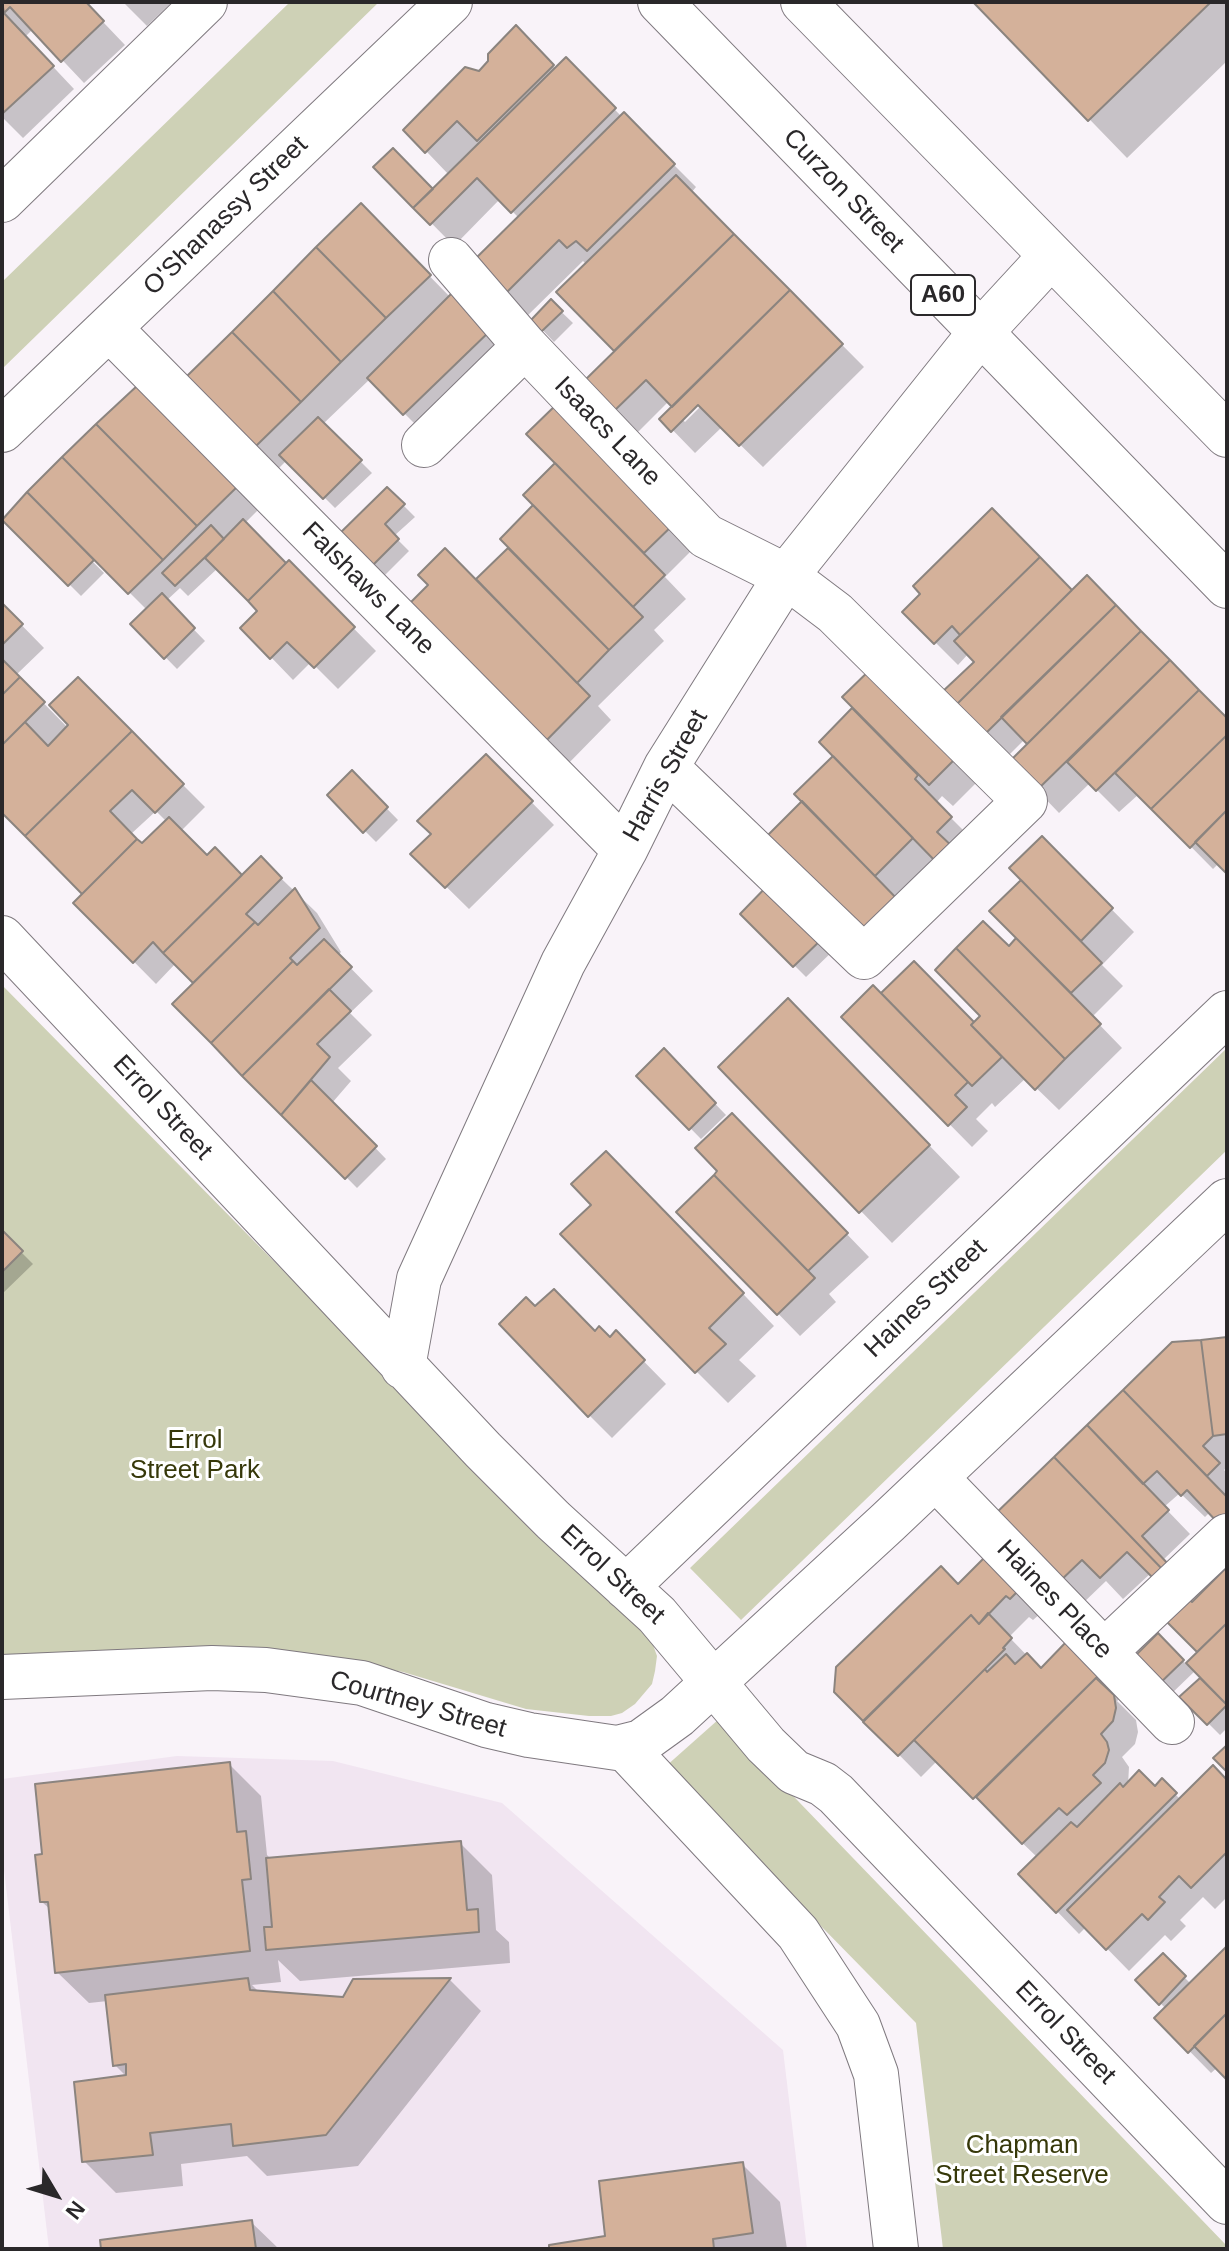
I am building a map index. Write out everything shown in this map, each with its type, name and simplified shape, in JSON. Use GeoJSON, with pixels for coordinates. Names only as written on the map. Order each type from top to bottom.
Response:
{"type":"FeatureCollection","features":[{"type":"Feature","properties":{"kind":"main road"},"geometry":{"type":"LineString","coordinates":[[2,200],[205,2]]}},
{"type":"Feature","properties":{"kind":"main road","name":"O'Shanassy Street"},"geometry":{"type":"LineString","coordinates":[[2,430],[450,2]]}},
{"type":"Feature","properties":{"kind":"main road","name":"Curzon Street"},"geometry":{"type":"LineString","coordinates":[[660,2],[1227,586]]}},
{"type":"Feature","properties":{"kind":"main road"},"geometry":{"type":"LineString","coordinates":[[803,2],[1227,435]]}},
{"type":"Feature","properties":{"kind":"main road","name":"Harris Street"},"geometry":{"type":"LineString","coordinates":[[403,1367],[419,1279],[563,963],[666,767],[786,576],[980,333],[1051,256]]}},
{"type":"Feature","properties":{"kind":"main road","name":"Isaacs Lane"},"geometry":{"type":"LineString","coordinates":[[451,260],[525,346],[706,536],[786,576],[835,613],[1025,801],[864,957],[666,767]]}},
{"type":"Feature","properties":{"kind":"main road","name":"Falshaws Lane"},"geometry":{"type":"LineString","coordinates":[[109,328],[625,850]]}},
{"type":"Feature","properties":{"kind":"main road"},"geometry":{"type":"LineString","coordinates":[[424,445],[525,346]]}},
{"type":"Feature","properties":{"kind":"main road","name":"Errol Street"},"geometry":{"type":"LineString","coordinates":[[2,938],[403,1367],[532,1500],[657,1615],[766,1745],[790,1768],[836,1794],[1227,2202]]}},
{"type":"Feature","properties":{"kind":"main road","name":"Haines Street"},"geometry":{"type":"LineString","coordinates":[[626,1587],[1227,1013]]}},
{"type":"Feature","properties":{"kind":"main road"},"geometry":{"type":"LineString","coordinates":[[714,1681],[936,1478],[1227,1201]]}},
{"type":"Feature","properties":{"kind":"main road","name":"Haines Place"},"geometry":{"type":"LineString","coordinates":[[936,1478],[1172,1722]]}},
{"type":"Feature","properties":{"kind":"main road"},"geometry":{"type":"LineString","coordinates":[[1105,1651],[1227,1536]]}},
{"type":"Feature","properties":{"kind":"main road","name":"Courtney Street"},"geometry":{"type":"LineString","coordinates":[[2,1677],[212,1668],[266,1670],[362,1683],[486,1725],[529,1735],[588,1745],[624,1747],[651,1737],[714,1681]]}},
{"type":"Feature","properties":{"kind":"main road"},"geometry":{"type":"LineString","coordinates":[[624,1747],[808,1945],[864,2037],[876,2074],[896,2249]]}},
{"type":"Feature","properties":{"kind":"shaded area"},"geometry":{"type":"Polygon","coordinates":[[[177,1756],[333,1761],[502,1803],[783,2050],[807,2249],[49,2249],[2,1853],[2,1779],[177,1756]]]}},
{"type":"Feature","properties":{"kind":"green space"},"geometry":{"type":"Polygon","coordinates":[[[290,2],[379,2],[2,369],[2,282],[290,2]]]}},
{"type":"Feature","properties":{"kind":"green space","name":"Errol Street Park"},"geometry":{"type":"Polygon","coordinates":[[[2,985],[566,1558],[610,1595],[652,1642],[657,1656],[652,1684],[635,1704],[611,1716],[526,1709],[403,1672],[349,1662],[2,1664],[2,985]]]}},
{"type":"Feature","properties":{"kind":"green space"},"geometry":{"type":"Polygon","coordinates":[[[1227,1048],[1227,1150],[741,1620],[690,1568],[1227,1048]]]}},
{"type":"Feature","properties":{"kind":"green space","name":"Chapman Street Reserve"},"geometry":{"type":"Polygon","coordinates":[[[719,1719],[1227,2249],[943,2249],[916,2023],[665,1767],[719,1719]]]}},
{"type":"Feature","properties":{"kind":"building"},"geometry":{"type":"Polygon","coordinates":[[[2,2],[86,2],[104,21],[61,62],[10,7],[4,13],[2,2]]]}},
{"type":"Feature","properties":{"kind":"building"},"geometry":{"type":"Polygon","coordinates":[[[973,2],[1211,2],[1088,121],[973,2]]]}},
{"type":"Feature","properties":{"kind":"building"},"geometry":{"type":"Polygon","coordinates":[[[2,11],[54,66],[2,114],[2,11]]]}},
{"type":"Feature","properties":{"kind":"building"},"geometry":{"type":"Polygon","coordinates":[[[516,25],[554,65],[477,141],[457,121],[425,153],[403,130],[465,67],[479,71],[488,61],[488,54],[516,25]]]}},
{"type":"Feature","properties":{"kind":"building"},"geometry":{"type":"Polygon","coordinates":[[[566,57],[616,108],[511,213],[477,178],[430,225],[413,208],[566,57]]]}},
{"type":"Feature","properties":{"kind":"building"},"geometry":{"type":"Polygon","coordinates":[[[624,112],[675,164],[587,251],[576,241],[567,248],[559,240],[500,299],[468,266],[624,112]]]}},
{"type":"Feature","properties":{"kind":"building"},"geometry":{"type":"Polygon","coordinates":[[[393,148],[433,189],[413,208],[373,167],[393,148]]]}},
{"type":"Feature","properties":{"kind":"building"},"geometry":{"type":"Polygon","coordinates":[[[676,175],[734,234],[614,351],[556,292],[676,175]]]}},
{"type":"Feature","properties":{"kind":"building"},"geometry":{"type":"Polygon","coordinates":[[[361,203],[431,275],[386,318],[316,247],[361,203]]]}},
{"type":"Feature","properties":{"kind":"building"},"geometry":{"type":"Polygon","coordinates":[[[734,234],[790,290],[672,407],[646,380],[612,413],[582,383],[734,234]]]}},
{"type":"Feature","properties":{"kind":"building"},"geometry":{"type":"Polygon","coordinates":[[[316,247],[386,318],[341,362],[273,291],[316,247]]]}},
{"type":"Feature","properties":{"kind":"building"},"geometry":{"type":"Polygon","coordinates":[[[455,290],[493,328],[403,415],[367,378],[455,290]]]}},
{"type":"Feature","properties":{"kind":"building"},"geometry":{"type":"Polygon","coordinates":[[[790,290],[843,344],[739,446],[698,405],[671,432],[659,419],[790,290]]]}},
{"type":"Feature","properties":{"kind":"building"},"geometry":{"type":"Polygon","coordinates":[[[273,291],[341,362],[301,402],[232,332],[273,291]]]}},
{"type":"Feature","properties":{"kind":"building"},"geometry":{"type":"Polygon","coordinates":[[[551,299],[563,311],[541,332],[531,320],[551,299]]]}},
{"type":"Feature","properties":{"kind":"building"},"geometry":{"type":"Polygon","coordinates":[[[232,332],[301,402],[255,447],[186,377],[232,332]]]}},
{"type":"Feature","properties":{"kind":"building"},"geometry":{"type":"Polygon","coordinates":[[[138,385],[238,486],[197,526],[96,424],[138,385]]]}},
{"type":"Feature","properties":{"kind":"building"},"geometry":{"type":"Polygon","coordinates":[[[559,402],[677,521],[644,553],[526,434],[559,402]]]}},
{"type":"Feature","properties":{"kind":"building"},"geometry":{"type":"Polygon","coordinates":[[[318,417],[362,460],[323,499],[279,455],[318,417]]]}},
{"type":"Feature","properties":{"kind":"building"},"geometry":{"type":"Polygon","coordinates":[[[96,424],[197,526],[163,560],[62,457],[96,424]]]}},
{"type":"Feature","properties":{"kind":"building"},"geometry":{"type":"Polygon","coordinates":[[[62,457],[163,560],[128,594],[27,492],[62,457]]]}},
{"type":"Feature","properties":{"kind":"building"},"geometry":{"type":"Polygon","coordinates":[[[555,463],[665,575],[633,607],[523,495],[555,463]]]}},
{"type":"Feature","properties":{"kind":"building"},"geometry":{"type":"Polygon","coordinates":[[[387,487],[405,504],[385,524],[399,539],[369,569],[336,537],[387,487]]]}},
{"type":"Feature","properties":{"kind":"building"},"geometry":{"type":"Polygon","coordinates":[[[27,492],[94,560],[68,586],[2,520],[27,492]]]}},
{"type":"Feature","properties":{"kind":"building"},"geometry":{"type":"Polygon","coordinates":[[[533,505],[643,617],[609,650],[500,539],[533,505]]]}},
{"type":"Feature","properties":{"kind":"building"},"geometry":{"type":"Polygon","coordinates":[[[992,508],[1040,557],[960,635],[952,626],[934,644],[902,612],[920,594],[913,586],[992,508]]]}},
{"type":"Feature","properties":{"kind":"building"},"geometry":{"type":"Polygon","coordinates":[[[243,519],[286,563],[248,601],[205,558],[243,519]]]}},
{"type":"Feature","properties":{"kind":"building"},"geometry":{"type":"Polygon","coordinates":[[[211,525],[224,539],[175,586],[162,573],[211,525]]]}},
{"type":"Feature","properties":{"kind":"building"},"geometry":{"type":"Polygon","coordinates":[[[445,548],[590,696],[540,747],[404,609],[428,585],[418,575],[445,548]]]}},
{"type":"Feature","properties":{"kind":"building"},"geometry":{"type":"Polygon","coordinates":[[[508,548],[609,650],[577,683],[476,579],[508,548]]]}},
{"type":"Feature","properties":{"kind":"building"},"geometry":{"type":"Polygon","coordinates":[[[1040,557],[1072,590],[954,707],[941,693],[974,662],[954,641],[1040,557]]]}},
{"type":"Feature","properties":{"kind":"building"},"geometry":{"type":"Polygon","coordinates":[[[289,560],[355,627],[314,668],[287,642],[270,659],[240,628],[257,611],[248,601],[289,560]]]}},
{"type":"Feature","properties":{"kind":"building"},"geometry":{"type":"Polygon","coordinates":[[[1087,575],[1116,605],[983,736],[954,707],[1087,575]]]}},
{"type":"Feature","properties":{"kind":"building"},"geometry":{"type":"Polygon","coordinates":[[[162,593],[195,628],[164,659],[130,624],[162,593]]]}},
{"type":"Feature","properties":{"kind":"building"},"geometry":{"type":"Polygon","coordinates":[[[2,603],[23,624],[2,645],[2,603]]]}},
{"type":"Feature","properties":{"kind":"building"},"geometry":{"type":"Polygon","coordinates":[[[1116,605],[1141,631],[1027,744],[1001,717],[1116,605]]]}},
{"type":"Feature","properties":{"kind":"building"},"geometry":{"type":"Polygon","coordinates":[[[1141,631],[1170,660],[1035,792],[1008,763],[1141,631]]]}},
{"type":"Feature","properties":{"kind":"building"},"geometry":{"type":"Polygon","coordinates":[[[2,659],[20,677],[2,695],[2,659]]]}},
{"type":"Feature","properties":{"kind":"building"},"geometry":{"type":"Polygon","coordinates":[[[1170,660],[1199,690],[1096,791],[1067,762],[1170,660]]]}},
{"type":"Feature","properties":{"kind":"building"},"geometry":{"type":"Polygon","coordinates":[[[876,664],[963,751],[929,785],[842,697],[876,664]]]}},
{"type":"Feature","properties":{"kind":"building"},"geometry":{"type":"Polygon","coordinates":[[[20,677],[45,702],[2,745],[2,695],[20,677]]]}},
{"type":"Feature","properties":{"kind":"building"},"geometry":{"type":"Polygon","coordinates":[[[78,677],[132,731],[25,836],[2,813],[2,745],[25,722],[48,746],[68,725],[49,705],[78,677]]]}},
{"type":"Feature","properties":{"kind":"building"},"geometry":{"type":"Polygon","coordinates":[[[1199,690],[1227,718],[1227,735],[1151,809],[1115,773],[1199,690]]]}},
{"type":"Feature","properties":{"kind":"building"},"geometry":{"type":"Polygon","coordinates":[[[852,708],[918,775],[915,779],[952,817],[937,832],[956,850],[940,866],[819,742],[852,708]]]}},
{"type":"Feature","properties":{"kind":"building"},"geometry":{"type":"Polygon","coordinates":[[[132,731],[184,784],[155,813],[132,790],[110,811],[137,839],[82,894],[25,836],[132,731]]]}},
{"type":"Feature","properties":{"kind":"building"},"geometry":{"type":"Polygon","coordinates":[[[1227,735],[1227,810],[1190,848],[1151,809],[1227,735]]]}},
{"type":"Feature","properties":{"kind":"building"},"geometry":{"type":"Polygon","coordinates":[[[486,754],[533,801],[445,888],[410,854],[431,834],[417,821],[486,754]]]}},
{"type":"Feature","properties":{"kind":"building"},"geometry":{"type":"Polygon","coordinates":[[[833,756],[913,838],[875,876],[794,794],[833,756]]]}},
{"type":"Feature","properties":{"kind":"building"},"geometry":{"type":"Polygon","coordinates":[[[352,770],[388,807],[363,833],[327,795],[352,770]]]}},
{"type":"Feature","properties":{"kind":"building"},"geometry":{"type":"Polygon","coordinates":[[[802,801],[901,903],[868,937],[768,835],[802,801]]]}},
{"type":"Feature","properties":{"kind":"building"},"geometry":{"type":"Polygon","coordinates":[[[1227,810],[1227,874],[1195,842],[1227,810]]]}},
{"type":"Feature","properties":{"kind":"building"},"geometry":{"type":"Polygon","coordinates":[[[169,817],[207,855],[215,847],[242,875],[163,953],[153,942],[133,963],[73,903],[137,839],[142,843],[169,817]]]}},
{"type":"Feature","properties":{"kind":"building"},"geometry":{"type":"Polygon","coordinates":[[[1042,836],[1113,908],[1081,941],[1009,868],[1042,836]]]}},
{"type":"Feature","properties":{"kind":"building"},"geometry":{"type":"Polygon","coordinates":[[[261,856],[282,878],[246,914],[255,922],[193,983],[163,953],[261,856]]]}},
{"type":"Feature","properties":{"kind":"building"},"geometry":{"type":"Polygon","coordinates":[[[1021,880],[1102,963],[1071,993],[989,911],[1021,880]]]}},
{"type":"Feature","properties":{"kind":"building"},"geometry":{"type":"Polygon","coordinates":[[[772,881],[826,935],[793,967],[740,914],[772,881]]]}},
{"type":"Feature","properties":{"kind":"building"},"geometry":{"type":"Polygon","coordinates":[[[295,888],[320,928],[290,958],[293,961],[211,1043],[172,1004],[255,922],[258,925],[295,888]]]}},
{"type":"Feature","properties":{"kind":"building"},"geometry":{"type":"Polygon","coordinates":[[[983,921],[1009,946],[1016,938],[1101,1024],[1065,1059],[956,948],[983,921]]]}},
{"type":"Feature","properties":{"kind":"building"},"geometry":{"type":"Polygon","coordinates":[[[324,939],[352,967],[242,1076],[211,1043],[293,961],[297,965],[324,939]]]}},
{"type":"Feature","properties":{"kind":"building"},"geometry":{"type":"Polygon","coordinates":[[[956,948],[1065,1059],[1035,1090],[971,1025],[980,1016],[935,970],[956,948]]]}},
{"type":"Feature","properties":{"kind":"building"},"geometry":{"type":"Polygon","coordinates":[[[914,961],[974,1022],[971,1025],[1002,1057],[972,1086],[881,993],[914,961]]]}},
{"type":"Feature","properties":{"kind":"building"},"geometry":{"type":"Polygon","coordinates":[[[873,985],[968,1082],[955,1095],[967,1107],[948,1126],[841,1017],[873,985]]]}},
{"type":"Feature","properties":{"kind":"building"},"geometry":{"type":"Polygon","coordinates":[[[329,989],[351,1011],[317,1044],[330,1057],[281,1115],[242,1076],[329,989]]]}},
{"type":"Feature","properties":{"kind":"building"},"geometry":{"type":"Polygon","coordinates":[[[788,998],[930,1145],[859,1213],[718,1067],[788,998]]]}},
{"type":"Feature","properties":{"kind":"building"},"geometry":{"type":"Polygon","coordinates":[[[664,1048],[716,1103],[689,1130],[636,1076],[664,1048]]]}},
{"type":"Feature","properties":{"kind":"building"},"geometry":{"type":"Polygon","coordinates":[[[311,1080],[377,1146],[345,1179],[281,1115],[311,1080]]]}},
{"type":"Feature","properties":{"kind":"building"},"geometry":{"type":"Polygon","coordinates":[[[732,1113],[848,1233],[808,1271],[714,1175],[717,1171],[695,1148],[732,1113]]]}},
{"type":"Feature","properties":{"kind":"building"},"geometry":{"type":"Polygon","coordinates":[[[606,1151],[744,1293],[709,1328],[726,1344],[695,1373],[560,1234],[591,1205],[571,1184],[606,1151]]]}},
{"type":"Feature","properties":{"kind":"building"},"geometry":{"type":"Polygon","coordinates":[[[714,1175],[815,1278],[777,1315],[676,1212],[714,1175]]]}},
{"type":"Feature","properties":{"kind":"building"},"geometry":{"type":"Polygon","coordinates":[[[2,1230],[23,1251],[2,1272],[2,1230]]]}},
{"type":"Feature","properties":{"kind":"building"},"geometry":{"type":"Polygon","coordinates":[[[554,1289],[595,1331],[599,1326],[610,1337],[616,1330],[645,1360],[588,1417],[499,1324],[526,1297],[535,1306],[554,1289]]]}},
{"type":"Feature","properties":{"kind":"building"},"geometry":{"type":"Polygon","coordinates":[[[1227,1337],[1227,1434],[1213,1436],[1201,1340],[1227,1337]]]}},
{"type":"Feature","properties":{"kind":"building"},"geometry":{"type":"Polygon","coordinates":[[[1201,1340],[1213,1436],[1203,1446],[1220,1463],[1207,1476],[1123,1390],[1172,1342],[1201,1340]]]}},
{"type":"Feature","properties":{"kind":"building"},"geometry":{"type":"Polygon","coordinates":[[[1123,1390],[1227,1497],[1227,1515],[1219,1524],[1187,1490],[1181,1496],[1157,1471],[1143,1484],[1087,1425],[1123,1390]]]}},
{"type":"Feature","properties":{"kind":"building"},"geometry":{"type":"Polygon","coordinates":[[[1087,1425],[1169,1510],[1142,1536],[1169,1565],[1164,1571],[1054,1457],[1087,1425]]]}},
{"type":"Feature","properties":{"kind":"building"},"geometry":{"type":"Polygon","coordinates":[[[1054,1457],[1164,1571],[1154,1579],[1127,1552],[1100,1578],[1082,1560],[1056,1585],[991,1518],[1054,1457]]]}},
{"type":"Feature","properties":{"kind":"building"},"geometry":{"type":"Polygon","coordinates":[[[987,1555],[1020,1589],[1010,1599],[1006,1596],[979,1624],[971,1615],[863,1721],[834,1692],[836,1667],[941,1566],[958,1584],[987,1555]]]}},
{"type":"Feature","properties":{"kind":"building"},"geometry":{"type":"Polygon","coordinates":[[[1227,1567],[1227,1623],[1197,1652],[1161,1616],[1184,1594],[1192,1602],[1227,1567]]]}},
{"type":"Feature","properties":{"kind":"building"},"geometry":{"type":"Polygon","coordinates":[[[988,1613],[1012,1638],[1005,1649],[898,1756],[863,1722],[971,1615],[979,1624],[988,1613]]]}},
{"type":"Feature","properties":{"kind":"building"},"geometry":{"type":"Polygon","coordinates":[[[1227,1623],[1227,1705],[1186,1663],[1227,1623]]]}},
{"type":"Feature","properties":{"kind":"building"},"geometry":{"type":"Polygon","coordinates":[[[1158,1633],[1184,1660],[1155,1688],[1129,1662],[1158,1633]]]}},
{"type":"Feature","properties":{"kind":"building"},"geometry":{"type":"Polygon","coordinates":[[[1068,1640],[1101,1673],[973,1799],[914,1740],[985,1669],[987,1672],[1006,1654],[1015,1664],[1027,1653],[1041,1668],[1068,1640]]]}},
{"type":"Feature","properties":{"kind":"building"},"geometry":{"type":"Polygon","coordinates":[[[1096,1678],[1114,1695],[1116,1708],[1113,1721],[1101,1734],[1109,1750],[1105,1763],[1093,1775],[1101,1783],[1067,1815],[1059,1808],[1022,1844],[976,1797],[1096,1678]]]}},
{"type":"Feature","properties":{"kind":"building"},"geometry":{"type":"Polygon","coordinates":[[[1200,1678],[1227,1705],[1207,1725],[1179,1697],[1200,1678]]]}},
{"type":"Feature","properties":{"kind":"building"},"geometry":{"type":"Polygon","coordinates":[[[1227,1745],[1227,1772],[1213,1758],[1227,1745]]]}},
{"type":"Feature","properties":{"kind":"building"},"geometry":{"type":"Polygon","coordinates":[[[230,1762],[237,1832],[246,1831],[251,1879],[242,1880],[250,1951],[55,1973],[48,1902],[40,1902],[35,1855],[42,1854],[35,1784],[230,1762]]]}},
{"type":"Feature","properties":{"kind":"building"},"geometry":{"type":"Polygon","coordinates":[[[1213,1765],[1227,1780],[1227,1852],[1191,1888],[1179,1876],[1159,1897],[1165,1902],[1148,1920],[1142,1914],[1106,1950],[1067,1910],[1213,1765]]]}},
{"type":"Feature","properties":{"kind":"building"},"geometry":{"type":"Polygon","coordinates":[[[1139,1770],[1155,1786],[1162,1778],[1177,1793],[1056,1913],[1018,1874],[1071,1822],[1077,1827],[1120,1783],[1123,1787],[1139,1770]]]}},
{"type":"Feature","properties":{"kind":"building"},"geometry":{"type":"Polygon","coordinates":[[[461,1841],[467,1910],[478,1909],[479,1932],[266,1950],[264,1927],[272,1927],[266,1858],[461,1841]]]}},
{"type":"Feature","properties":{"kind":"building"},"geometry":{"type":"Polygon","coordinates":[[[1227,1946],[1227,2013],[1188,2053],[1154,2018],[1227,1946]]]}},
{"type":"Feature","properties":{"kind":"building"},"geometry":{"type":"Polygon","coordinates":[[[1163,1953],[1186,1976],[1159,2005],[1135,1980],[1163,1953]]]}},
{"type":"Feature","properties":{"kind":"building"},"geometry":{"type":"Polygon","coordinates":[[[248,1978],[250,1990],[343,1997],[353,1979],[451,1978],[326,2135],[233,2146],[231,2124],[150,2133],[153,2155],[82,2162],[74,2082],[126,2075],[126,2064],[113,2066],[105,1995],[248,1978]]]}},
{"type":"Feature","properties":{"kind":"building"},"geometry":{"type":"Polygon","coordinates":[[[1227,2013],[1227,2078],[1226,2079],[1194,2046],[1227,2013]]]}},
{"type":"Feature","properties":{"kind":"building"},"geometry":{"type":"Polygon","coordinates":[[[743,2162],[753,2233],[713,2239],[714,2249],[549,2249],[549,2245],[605,2236],[599,2181],[743,2162]]]}},
{"type":"Feature","properties":{"kind":"building"},"geometry":{"type":"Polygon","coordinates":[[[252,2220],[256,2249],[101,2249],[100,2240],[252,2220]]]}}]}
